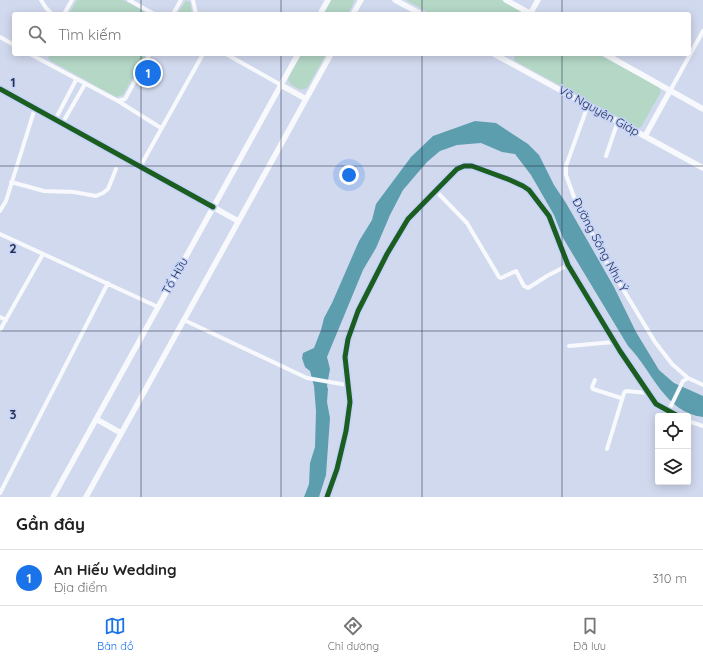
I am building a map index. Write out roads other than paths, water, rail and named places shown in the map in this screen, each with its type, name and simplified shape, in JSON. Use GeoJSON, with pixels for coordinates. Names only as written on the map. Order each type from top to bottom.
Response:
{"type":"FeatureCollection","features":[{"type":"Feature","properties":{"kind":"main road"},"geometry":{"type":"LineString","coordinates":[[321,12],[328,0]]}},
{"type":"Feature","properties":{"kind":"main road"},"geometry":{"type":"LineString","coordinates":[[354,12],[361,0]]}},
{"type":"Feature","properties":{"kind":"main road"},"geometry":{"type":"LineString","coordinates":[[395,0],[417,12]]}},
{"type":"Feature","properties":{"kind":"main road"},"geometry":{"type":"LineString","coordinates":[[506,0],[527,12]]}},
{"type":"Feature","properties":{"kind":"main road"},"geometry":{"type":"LineString","coordinates":[[532,12],[538,0]]}},
{"type":"Feature","properties":{"kind":"main road","name":"Tố Hữu"},"geometry":{"type":"LineString","coordinates":[[53,497],[297,56]]}},
{"type":"Feature","properties":{"kind":"main road"},"geometry":{"type":"LineString","coordinates":[[86,497],[330,56]]}},
{"type":"Feature","properties":{"kind":"main road","name":"Võ Nguyên Giáp"},"geometry":{"type":"LineString","coordinates":[[498,56],[703,168]]}},
{"type":"Feature","properties":{"kind":"main road"},"geometry":{"type":"LineString","coordinates":[[505,60],[507,56]]}},
{"type":"Feature","properties":{"kind":"main road"},"geometry":{"type":"LineString","coordinates":[[609,56],[703,109]]}},
{"type":"Feature","properties":{"kind":"main road"},"geometry":{"type":"LineString","coordinates":[[281,85],[306,99]]}},
{"type":"Feature","properties":{"kind":"main road"},"geometry":{"type":"LineString","coordinates":[[644,136],[670,91]]}},
{"type":"Feature","properties":{"kind":"main road"},"geometry":{"type":"LineString","coordinates":[[213,207],[238,221]]}},
{"type":"Feature","properties":{"kind":"main road"},"geometry":{"type":"LineString","coordinates":[[96,419],[121,433]]}},
{"type":"Feature","properties":{"kind":"street"},"geometry":{"type":"LineString","coordinates":[[41,0],[50,12]]}},
{"type":"Feature","properties":{"kind":"street"},"geometry":{"type":"LineString","coordinates":[[65,12],[72,0]]}},
{"type":"Feature","properties":{"kind":"street"},"geometry":{"type":"LineString","coordinates":[[129,0],[150,12]]}},
{"type":"Feature","properties":{"kind":"street"},"geometry":{"type":"LineString","coordinates":[[174,12],[181,0]]}},
{"type":"Feature","properties":{"kind":"street"},"geometry":{"type":"LineString","coordinates":[[193,0],[196,12]]}},
{"type":"Feature","properties":{"kind":"street"},"geometry":{"type":"LineString","coordinates":[[691,53],[703,31]]}},
{"type":"Feature","properties":{"kind":"street"},"geometry":{"type":"LineString","coordinates":[[0,37],[12,44]]}},
{"type":"Feature","properties":{"kind":"street"},"geometry":{"type":"LineString","coordinates":[[34,56],[76,80],[118,101],[161,128]]}},
{"type":"Feature","properties":{"kind":"street"},"geometry":{"type":"LineString","coordinates":[[118,101],[124,99],[149,56]]}},
{"type":"Feature","properties":{"kind":"street"},"geometry":{"type":"LineString","coordinates":[[140,167],[202,56]]}},
{"type":"Feature","properties":{"kind":"street"},"geometry":{"type":"LineString","coordinates":[[230,56],[281,85]]}},
{"type":"Feature","properties":{"kind":"street"},"geometry":{"type":"LineString","coordinates":[[670,91],[689,56]]}},
{"type":"Feature","properties":{"kind":"street"},"geometry":{"type":"LineString","coordinates":[[55,120],[76,80]]}},
{"type":"Feature","properties":{"kind":"street"},"geometry":{"type":"LineString","coordinates":[[62,124],[85,84]]}},
{"type":"Feature","properties":{"kind":"street"},"geometry":{"type":"LineString","coordinates":[[0,89],[213,207]]}},
{"type":"Feature","properties":{"kind":"street","name":"Đường Sông Như Ý"},"geometry":{"type":"LineString","coordinates":[[588,105],[566,166],[566,174],[574,197],[606,261],[655,342],[672,364],[688,378],[703,384]]}},
{"type":"Feature","properties":{"kind":"street"},"geometry":{"type":"LineString","coordinates":[[0,211],[6,201],[35,108]]}},
{"type":"Feature","properties":{"kind":"street"},"geometry":{"type":"LineString","coordinates":[[606,156],[618,121]]}},
{"type":"Feature","properties":{"kind":"street"},"geometry":{"type":"LineString","coordinates":[[326,497],[337,469],[349,412],[350,402],[345,357],[346,346],[358,311],[387,254],[408,219],[457,169],[468,165],[524,186],[533,195],[548,216],[568,265],[614,342],[656,404],[669,409],[674,413]]}},
{"type":"Feature","properties":{"kind":"street"},"geometry":{"type":"LineString","coordinates":[[12,182],[44,190],[74,192],[96,196],[108,189],[116,169]]}},
{"type":"Feature","properties":{"kind":"street"},"geometry":{"type":"LineString","coordinates":[[436,191],[467,224],[499,277],[501,278],[516,271],[524,286],[528,288],[568,265]]}},
{"type":"Feature","properties":{"kind":"street"},"geometry":{"type":"LineString","coordinates":[[0,198],[6,201]]}},
{"type":"Feature","properties":{"kind":"street"},"geometry":{"type":"LineString","coordinates":[[0,234],[158,307]]}},
{"type":"Feature","properties":{"kind":"street"},"geometry":{"type":"LineString","coordinates":[[0,330],[43,254]]}},
{"type":"Feature","properties":{"kind":"street"},"geometry":{"type":"LineString","coordinates":[[0,493],[108,283]]}},
{"type":"Feature","properties":{"kind":"street"},"geometry":{"type":"LineString","coordinates":[[0,317],[6,320]]}},
{"type":"Feature","properties":{"kind":"street"},"geometry":{"type":"LineString","coordinates":[[184,320],[307,378],[334,384],[348,385]]}},
{"type":"Feature","properties":{"kind":"street"},"geometry":{"type":"LineString","coordinates":[[569,346],[614,342]]}},
{"type":"Feature","properties":{"kind":"street"},"geometry":{"type":"LineString","coordinates":[[669,409],[684,381],[688,378]]}},
{"type":"Feature","properties":{"kind":"street"},"geometry":{"type":"LineString","coordinates":[[595,380],[592,387],[593,390],[621,398]]}},
{"type":"Feature","properties":{"kind":"street"},"geometry":{"type":"LineString","coordinates":[[607,449],[621,398],[626,391],[648,393]]}},
{"type":"Feature","properties":{"kind":"street"},"geometry":{"type":"LineString","coordinates":[[691,422],[703,426]]}},
{"type":"Feature","properties":{"kind":"water"},"geometry":{"type":"Polygon","coordinates":[[[475,121],[496,123],[528,144],[539,155],[554,185],[566,203],[614,287],[636,332],[659,370],[674,383],[703,396],[703,417],[678,407],[668,399],[628,346],[563,238],[554,215],[531,175],[515,154],[502,152],[481,143],[457,145],[440,151],[427,162],[403,190],[390,215],[376,248],[363,270],[327,357],[330,369],[327,386],[327,402],[330,418],[326,475],[319,497],[304,497],[309,484],[310,463],[315,447],[316,411],[314,386],[310,371],[305,367],[302,358],[303,353],[314,348],[324,318],[359,241],[372,220],[376,204],[411,157],[433,136],[475,121]]]}},
{"type":"Feature","properties":{"kind":"place","name":"An Hiếu Wedding"},"geometry":{"type":"Point","coordinates":[148,73]}}]}
